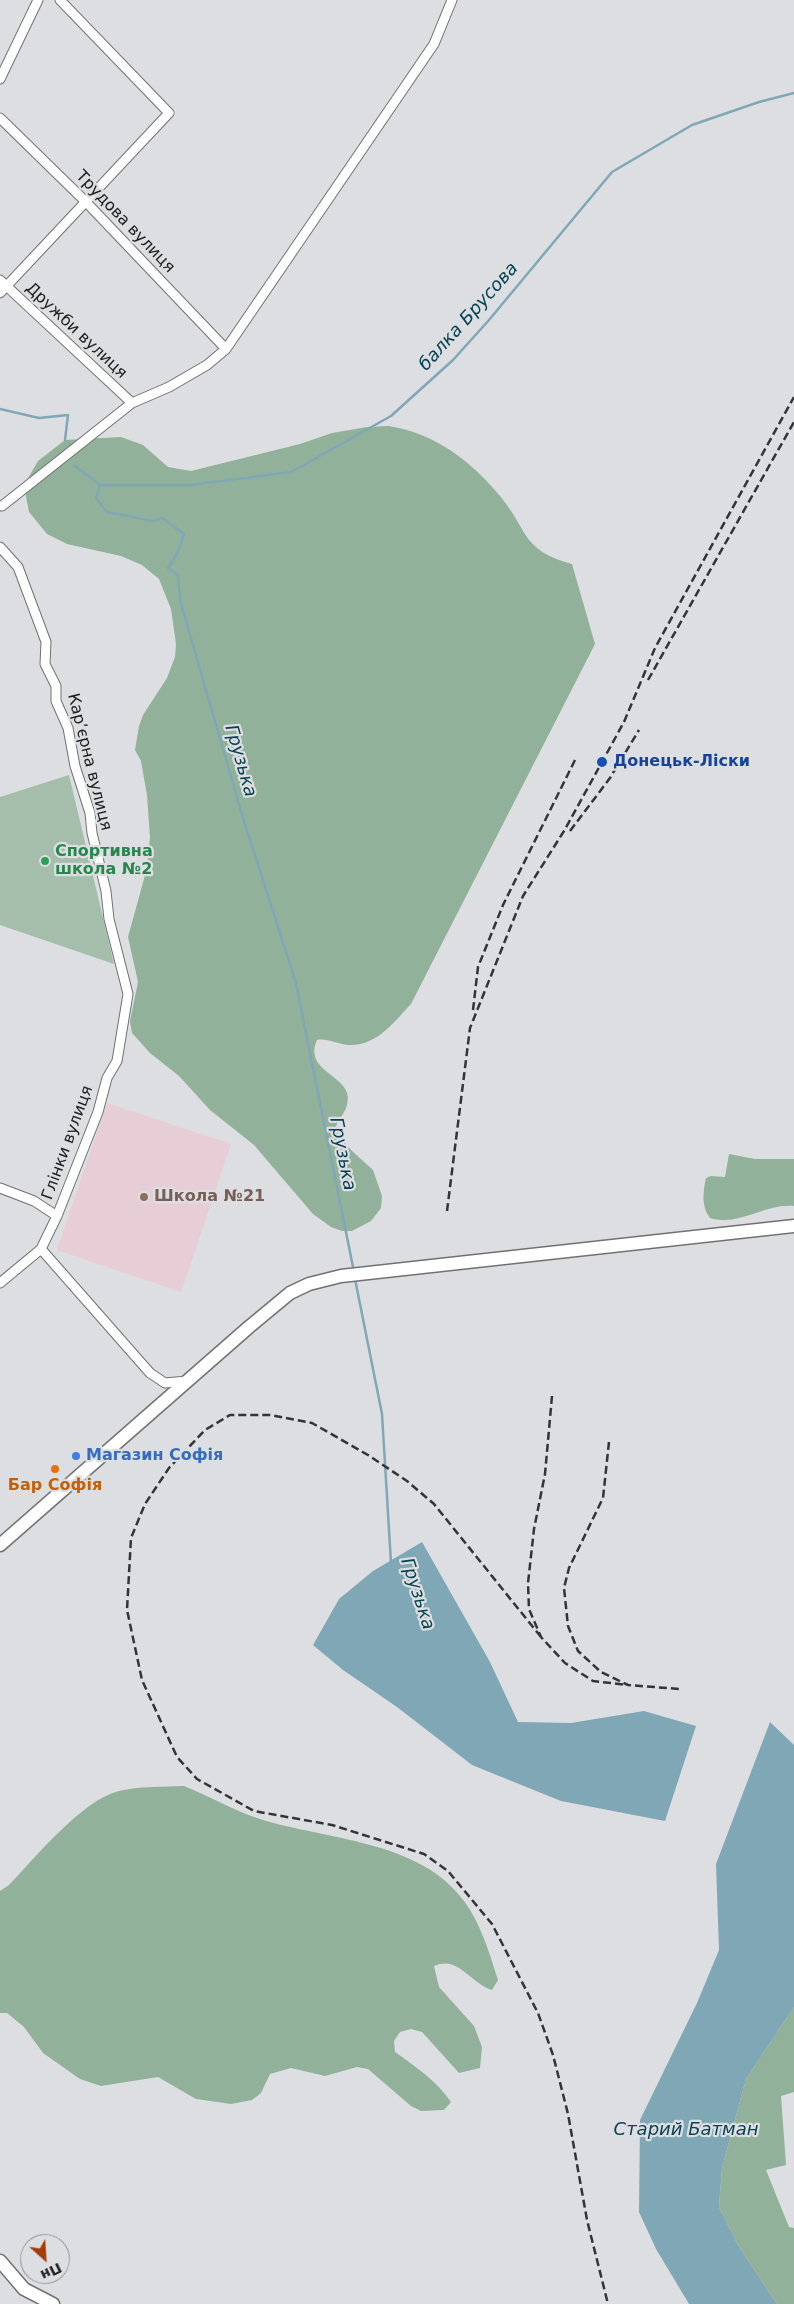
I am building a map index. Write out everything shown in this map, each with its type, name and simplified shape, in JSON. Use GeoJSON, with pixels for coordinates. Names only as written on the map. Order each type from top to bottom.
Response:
{"type":"FeatureCollection","features":[{"type":"Feature","properties":{"kind":"street"},"geometry":{"type":"LineString","coordinates":[[0,79],[38,0]]}},
{"type":"Feature","properties":{"kind":"street"},"geometry":{"type":"LineString","coordinates":[[2,286],[86,202],[168,113],[60,0]]}},
{"type":"Feature","properties":{"kind":"street"},"geometry":{"type":"LineString","coordinates":[[1,509],[132,403],[169,387],[199,370],[226,349],[434,44],[452,0]]}},
{"type":"Feature","properties":{"kind":"street","name":"Трудова вулиця"},"geometry":{"type":"LineString","coordinates":[[0,118],[86,202],[226,349]]}},
{"type":"Feature","properties":{"kind":"street","name":"Дружби вулиця"},"geometry":{"type":"LineString","coordinates":[[2,286],[132,403]]}},
{"type":"Feature","properties":{"kind":"street","name":"Кар’єрна вулиця"},"geometry":{"type":"LineString","coordinates":[[0,547],[18,566],[46,642],[45,664],[56,686],[56,701],[68,728],[76,766],[90,813],[92,833],[106,891],[108,919],[128,994]]}},
{"type":"Feature","properties":{"kind":"street","name":"Глінки вулиця"},"geometry":{"type":"LineString","coordinates":[[0,1283],[40,1249],[57,1216],[98,1112],[107,1078],[118,1061],[128,994]]}},
{"type":"Feature","properties":{"kind":"street"},"geometry":{"type":"LineString","coordinates":[[0,1188],[34,1201],[57,1216]]}},
{"type":"Feature","properties":{"kind":"street"},"geometry":{"type":"LineString","coordinates":[[0,1544],[290,1293],[309,1284],[341,1276],[794,1226]]}},
{"type":"Feature","properties":{"kind":"street"},"geometry":{"type":"LineString","coordinates":[[40,1249],[150,1373],[165,1383],[187,1381]]}},
{"type":"Feature","properties":{"kind":"street"},"geometry":{"type":"LineString","coordinates":[[0,2262],[24,2289],[53,2304]]}},
{"type":"Feature","properties":{"kind":"shaded area","name":"Школа №21"},"geometry":{"type":"Polygon","coordinates":[[[107,1103],[231,1144],[181,1292],[57,1250],[107,1103]]]}},
{"type":"Feature","properties":{"kind":"green space"},"geometry":{"type":"Polygon","coordinates":[[[389,426],[422,435],[451,450],[489,483],[509,508],[534,546],[555,558],[572,564],[595,644],[411,1004],[384,1032],[367,1042],[358,1045],[348,1045],[317,1040],[314,1051],[317,1060],[322,1068],[338,1080],[348,1095],[346,1108],[336,1126],[339,1136],[373,1170],[382,1196],[381,1208],[371,1221],[352,1231],[342,1231],[331,1227],[313,1214],[254,1145],[210,1110],[179,1076],[150,1053],[132,1033],[130,1021],[138,982],[128,937],[147,868],[150,837],[147,795],[141,761],[135,750],[143,715],[167,678],[175,657],[176,644],[171,609],[159,579],[142,565],[121,556],[67,544],[47,534],[29,512],[25,491],[27,480],[38,461],[65,440],[121,437],[143,445],[168,467],[191,471],[300,444],[332,433],[367,427],[389,426]]]}},
{"type":"Feature","properties":{"kind":"green space","name":"Спортивна школа №2"},"geometry":{"type":"Polygon","coordinates":[[[69,775],[114,964],[0,925],[0,797],[69,775]]]}},
{"type":"Feature","properties":{"kind":"green space"},"geometry":{"type":"Polygon","coordinates":[[[729,1154],[755,1159],[794,1159],[794,1206],[773,1208],[731,1220],[710,1218],[704,1204],[706,1178],[711,1176],[725,1177],[729,1154]]]}},
{"type":"Feature","properties":{"kind":"green space"},"geometry":{"type":"Polygon","coordinates":[[[184,1786],[260,1819],[370,1845],[398,1854],[423,1865],[445,1881],[464,1901],[480,1929],[498,1980],[492,1990],[450,1964],[434,1966],[439,1987],[474,2026],[482,2047],[480,2068],[459,2073],[422,2032],[411,2029],[400,2032],[394,2041],[395,2052],[433,2081],[451,2102],[444,2110],[421,2111],[411,2106],[368,2069],[357,2067],[325,2076],[291,2068],[270,2074],[261,2093],[252,2100],[231,2104],[196,2099],[158,2077],[101,2086],[80,2079],[43,2053],[24,2027],[7,2013],[0,2013],[0,1891],[9,1885],[75,1817],[105,1796],[135,1788],[184,1786]]]}},
{"type":"Feature","properties":{"kind":"green space"},"geometry":{"type":"Polygon","coordinates":[[[794,2007],[794,2092],[781,2096],[786,2165],[766,2170],[789,2227],[794,2228],[794,2304],[777,2304],[738,2245],[719,2207],[722,2168],[746,2079],[794,2007]]]}},
{"type":"Feature","properties":{"kind":"water"},"geometry":{"type":"Polygon","coordinates":[[[422,1542],[490,1662],[518,1722],[571,1723],[644,1711],[696,1726],[665,1821],[561,1801],[472,1765],[397,1707],[343,1670],[313,1645],[339,1599],[373,1571],[422,1542]]]}},
{"type":"Feature","properties":{"kind":"water","name":"Старий Батман"},"geometry":{"type":"Polygon","coordinates":[[[770,1722],[794,1745],[794,2007],[746,2079],[722,2168],[719,2207],[738,2245],[777,2304],[689,2304],[656,2249],[639,2212],[640,2120],[697,2003],[719,1950],[716,1864],[770,1722]]]}},
{"type":"Feature","properties":{"kind":"waterway","name":"балка Брусова"},"geometry":{"type":"LineString","coordinates":[[100,485],[191,485],[291,472],[391,416],[453,360],[489,320],[612,172],[692,125],[759,102],[794,93]]}},
{"type":"Feature","properties":{"kind":"waterway","name":"Грузька"},"geometry":{"type":"LineString","coordinates":[[0,409],[39,418],[68,415],[65,440]]}},
{"type":"Feature","properties":{"kind":"waterway","name":"Грузька"},"geometry":{"type":"LineString","coordinates":[[75,466],[100,485],[96,498],[107,512],[153,521],[162,518],[184,534],[177,554],[168,568],[178,575],[180,600],[243,818],[296,983],[354,1272]]}},
{"type":"Feature","properties":{"kind":"waterway","name":"Грузька"},"geometry":{"type":"LineString","coordinates":[[355,1279],[382,1414],[391,1563]]}},
{"type":"Feature","properties":{"kind":"railway"},"geometry":{"type":"LineString","coordinates":[[447,1211],[470,1028],[523,896],[564,831],[624,722],[655,648],[794,397]]}},
{"type":"Feature","properties":{"kind":"railway"},"geometry":{"type":"LineString","coordinates":[[648,680],[794,422]]}},
{"type":"Feature","properties":{"kind":"railway"},"geometry":{"type":"LineString","coordinates":[[570,831],[610,778],[639,730]]}},
{"type":"Feature","properties":{"kind":"railway"},"geometry":{"type":"LineString","coordinates":[[473,1010],[478,967],[503,905],[576,758]]}},
{"type":"Feature","properties":{"kind":"railway"},"geometry":{"type":"LineString","coordinates":[[552,1396],[545,1474],[534,1529],[528,1583],[529,1609],[541,1637],[565,1663],[593,1681],[628,1685]]}},
{"type":"Feature","properties":{"kind":"railway"},"geometry":{"type":"LineString","coordinates":[[541,1637],[434,1504],[407,1481],[368,1455],[312,1423],[270,1415],[230,1415],[205,1430],[169,1468],[145,1504],[131,1538],[127,1610],[142,1680],[177,1757],[197,1779],[254,1811],[332,1825],[424,1854],[448,1871],[492,1924],[538,2013],[553,2055],[568,2114],[587,2220],[608,2304]]}},
{"type":"Feature","properties":{"kind":"railway"},"geometry":{"type":"LineString","coordinates":[[609,1442],[603,1498],[569,1568],[564,1588],[568,1626],[578,1651],[601,1672],[628,1685],[679,1689]]}},
{"type":"Feature","properties":{"kind":"place","name":"Донецьк-Ліски"},"geometry":{"type":"Point","coordinates":[602,762]}},
{"type":"Feature","properties":{"kind":"place","name":"Спортивна школа №2"},"geometry":{"type":"Point","coordinates":[45,861]}},
{"type":"Feature","properties":{"kind":"place","name":"Школа №21"},"geometry":{"type":"Point","coordinates":[144,1197]}},
{"type":"Feature","properties":{"kind":"place","name":"Магазин Софія"},"geometry":{"type":"Point","coordinates":[76,1456]}},
{"type":"Feature","properties":{"kind":"place","name":"Бар Софія"},"geometry":{"type":"Point","coordinates":[55,1469]}}]}
